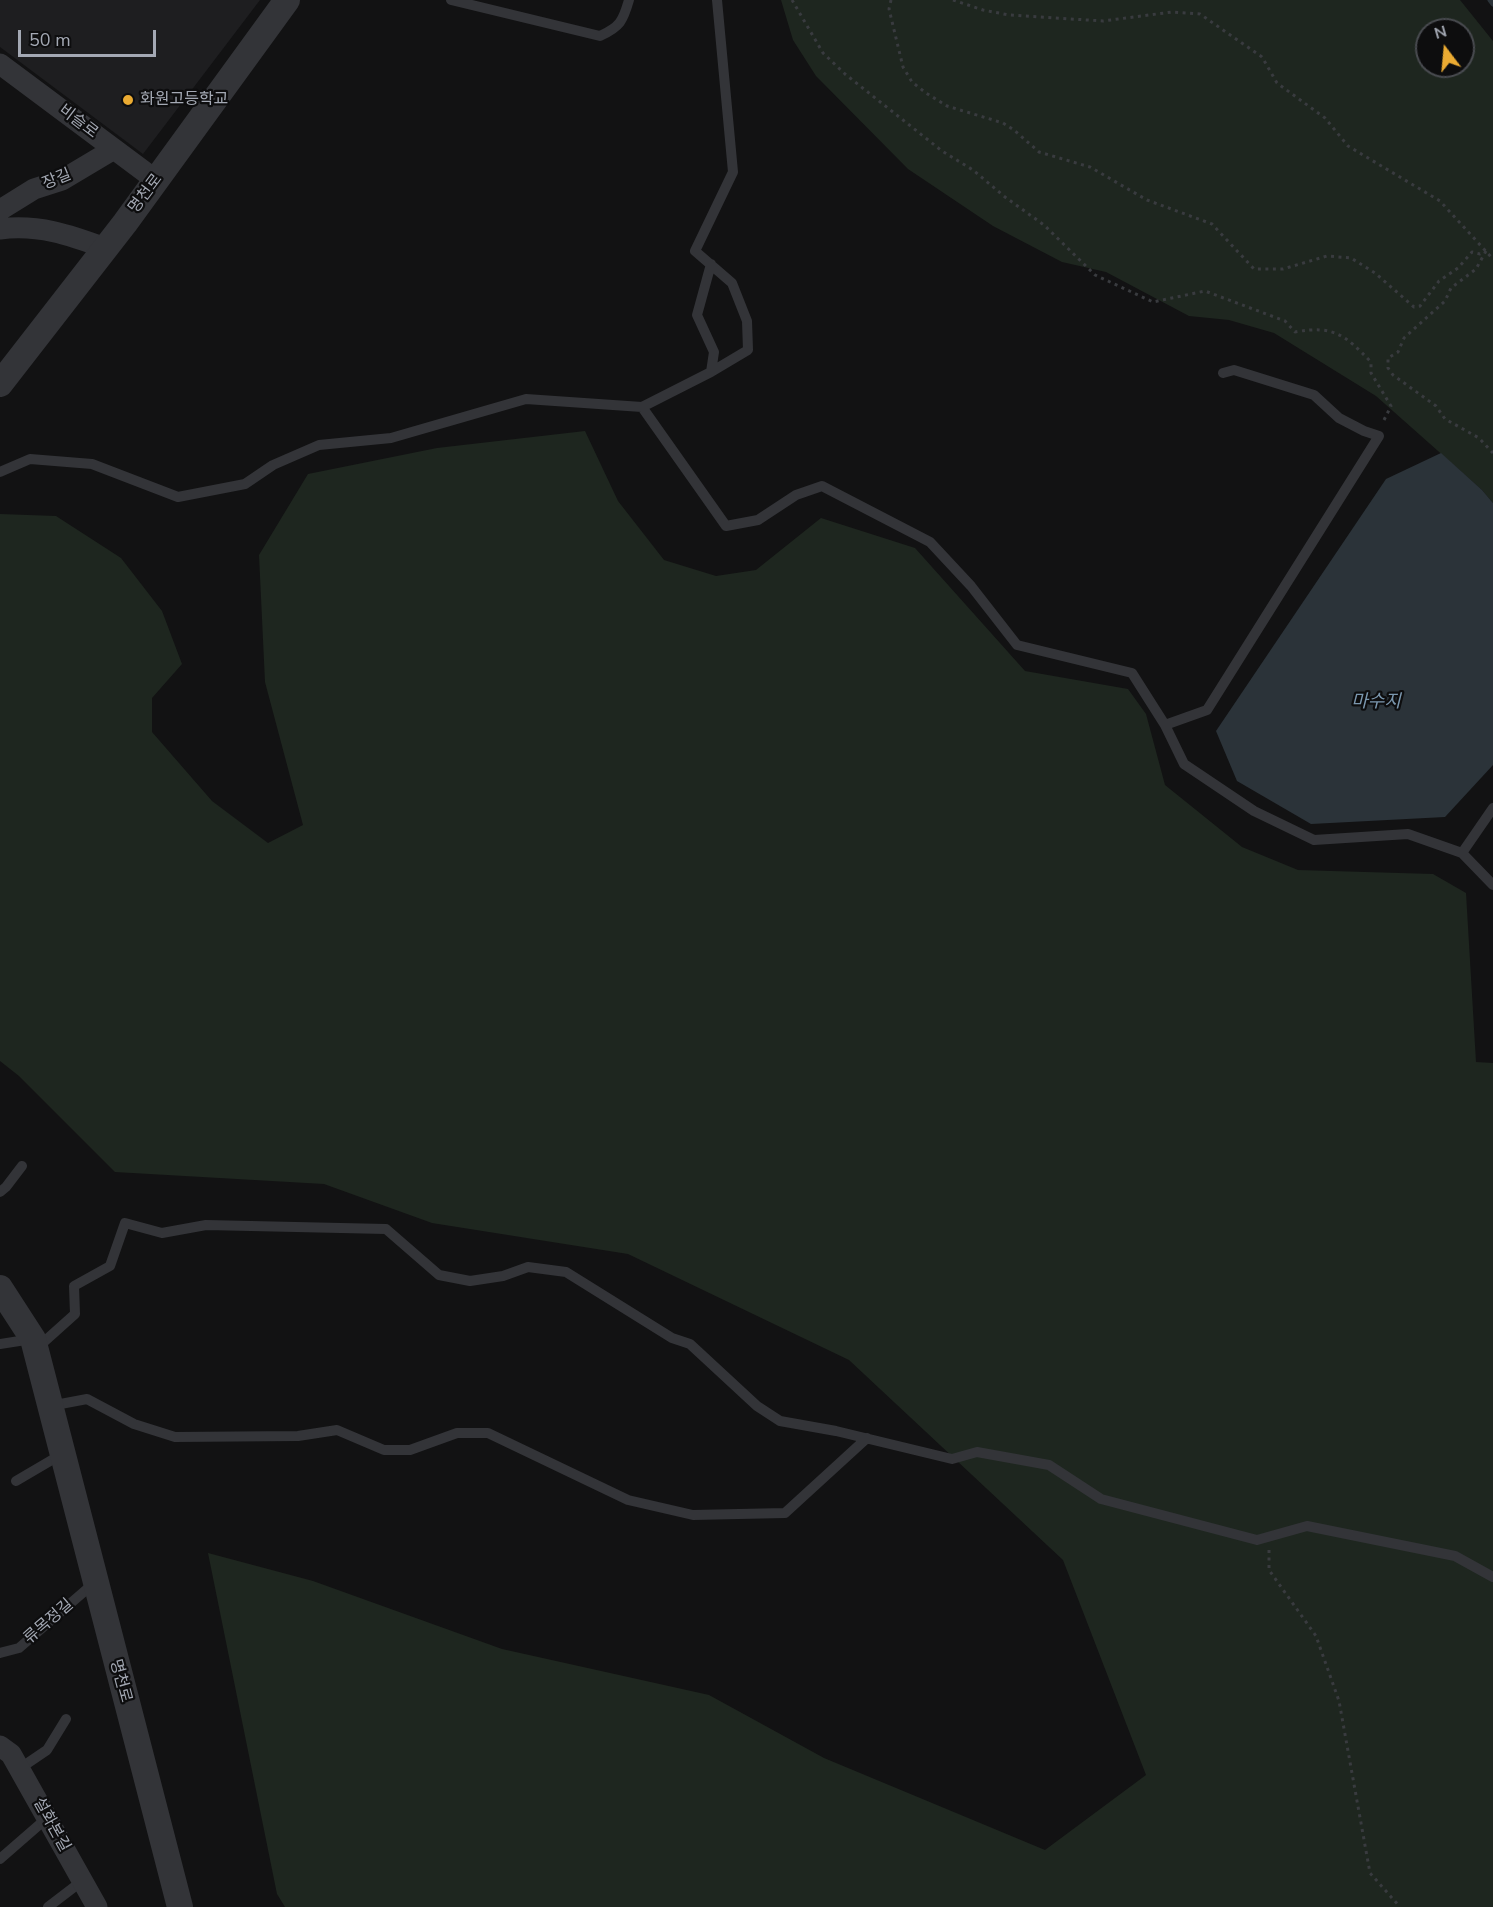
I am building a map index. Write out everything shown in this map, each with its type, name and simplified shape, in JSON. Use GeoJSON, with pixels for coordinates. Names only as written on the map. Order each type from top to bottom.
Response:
{"type":"FeatureCollection","features":[{"type":"Feature","properties":{"kind":"street","name":"명천로"},"geometry":{"type":"LineString","coordinates":[[0,384],[157,181],[287,0]]}},
{"type":"Feature","properties":{"kind":"street","name":"비슬로"},"geometry":{"type":"LineString","coordinates":[[0,64],[157,181]]}},
{"type":"Feature","properties":{"kind":"street","name":"장길"},"geometry":{"type":"LineString","coordinates":[[0,210],[34,189],[62,180],[114,149]]}},
{"type":"Feature","properties":{"kind":"street"},"geometry":{"type":"LineString","coordinates":[[0,229],[39,228],[69,235],[105,248]]}},
{"type":"Feature","properties":{"kind":"street","name":"명천로"},"geometry":{"type":"LineString","coordinates":[[0,1288],[35,1344],[94,1582],[180,1907]]}},
{"type":"Feature","properties":{"kind":"street","name":"설화본길"},"geometry":{"type":"LineString","coordinates":[[0,1746],[10,1754],[20,1769],[97,1907]]}},
{"type":"Feature","properties":{"kind":"lane"},"geometry":{"type":"LineString","coordinates":[[451,0],[600,36],[615,29],[622,20],[629,0]]}},
{"type":"Feature","properties":{"kind":"lane"},"geometry":{"type":"LineString","coordinates":[[0,472],[30,459],[92,464],[178,497],[245,484],[273,465],[319,445],[392,438],[526,399],[642,407],[711,372],[748,350],[747,321],[732,283],[694,251],[734,172],[717,0]]}},
{"type":"Feature","properties":{"kind":"lane"},"geometry":{"type":"LineString","coordinates":[[711,264],[698,315],[714,352],[711,372]]}},
{"type":"Feature","properties":{"kind":"lane"},"geometry":{"type":"LineString","coordinates":[[1165,725],[1207,710],[1379,436],[1339,418],[1314,395],[1234,370],[1223,373]]}},
{"type":"Feature","properties":{"kind":"lane"},"geometry":{"type":"LineString","coordinates":[[642,407],[726,526],[758,520],[796,495],[822,486],[930,542],[972,586],[1017,645],[1132,673],[1165,725],[1184,764],[1254,811],[1314,840],[1408,834],[1462,853],[1493,885]]}},
{"type":"Feature","properties":{"kind":"lane"},"geometry":{"type":"LineString","coordinates":[[1462,853],[1493,808]]}},
{"type":"Feature","properties":{"kind":"lane"},"geometry":{"type":"LineString","coordinates":[[0,1192],[22,1166]]}},
{"type":"Feature","properties":{"kind":"lane"},"geometry":{"type":"LineString","coordinates":[[0,1344],[35,1344],[75,1314],[74,1286],[110,1266],[125,1223],[162,1233],[206,1225],[386,1229],[439,1275],[470,1281],[502,1276],[528,1267],[566,1272],[672,1338],[690,1344],[758,1406],[780,1421],[867,1438],[952,1459],[977,1452],[1049,1465],[1101,1499],[1257,1540],[1307,1526],[1455,1556],[1493,1576]]}},
{"type":"Feature","properties":{"kind":"lane"},"geometry":{"type":"LineString","coordinates":[[50,1406],[87,1399],[134,1424],[175,1437],[298,1436],[337,1430],[384,1450],[410,1450],[457,1433],[488,1433],[628,1500],[693,1515],[785,1513],[867,1438]]}},
{"type":"Feature","properties":{"kind":"lane"},"geometry":{"type":"LineString","coordinates":[[16,1480],[62,1454]]}},
{"type":"Feature","properties":{"kind":"lane","name":"류목정길"},"geometry":{"type":"LineString","coordinates":[[0,1653],[19,1648],[94,1582]]}},
{"type":"Feature","properties":{"kind":"lane"},"geometry":{"type":"LineString","coordinates":[[20,1769],[48,1750],[66,1719]]}},
{"type":"Feature","properties":{"kind":"lane"},"geometry":{"type":"LineString","coordinates":[[0,1859],[47,1818]]}},
{"type":"Feature","properties":{"kind":"lane"},"geometry":{"type":"LineString","coordinates":[[48,1907],[82,1881]]}},
{"type":"Feature","properties":{"kind":"path"},"geometry":{"type":"LineString","coordinates":[[792,0],[823,53],[845,75],[942,151],[973,170],[1044,225],[1095,275],[1153,302],[1206,291],[1285,321],[1295,332],[1315,328],[1340,334],[1371,362],[1371,374],[1391,405],[1378,431]]}},
{"type":"Feature","properties":{"kind":"path"},"geometry":{"type":"LineString","coordinates":[[891,0],[889,9],[903,67],[912,82],[926,93],[947,106],[1003,123],[1039,152],[1090,167],[1147,200],[1212,224],[1254,269],[1283,269],[1327,256],[1351,258],[1375,273],[1414,307],[1420,306],[1439,281],[1458,268],[1472,252],[1480,254],[1486,252]]}},
{"type":"Feature","properties":{"kind":"path"},"geometry":{"type":"LineString","coordinates":[[953,0],[983,10],[1010,15],[1103,21],[1172,12],[1200,14],[1262,57],[1277,84],[1325,118],[1348,146],[1440,201],[1493,259]]}},
{"type":"Feature","properties":{"kind":"path"},"geometry":{"type":"LineString","coordinates":[[1486,252],[1476,269],[1451,288],[1445,301],[1404,338],[1398,352],[1388,358],[1388,368],[1393,375],[1436,406],[1445,419],[1479,438],[1493,453]]}},
{"type":"Feature","properties":{"kind":"path"},"geometry":{"type":"LineString","coordinates":[[1268,1537],[1269,1570],[1316,1636],[1339,1701],[1370,1873],[1400,1907]]}},
{"type":"Feature","properties":{"kind":"shaded area","name":"화원고등학교"},"geometry":{"type":"Polygon","coordinates":[[[0,0],[260,0],[143,154],[0,47],[0,0]]]}},
{"type":"Feature","properties":{"kind":"shaded area"},"geometry":{"type":"Polygon","coordinates":[[[781,0],[1460,0],[1474,18],[1415,18],[1415,78],[1475,78],[1475,19],[1493,41],[1493,503],[1482,490],[1376,396],[1274,333],[1229,320],[1189,316],[1106,272],[1062,262],[993,226],[908,169],[816,76],[793,40],[781,0]]]}},
{"type":"Feature","properties":{"kind":"shaded area"},"geometry":{"type":"Polygon","coordinates":[[[585,431],[618,501],[664,560],[716,576],[756,570],[821,518],[915,548],[1025,671],[1128,689],[1146,714],[1165,785],[1242,847],[1298,870],[1433,874],[1466,893],[1476,1062],[1493,1063],[1493,1907],[285,1907],[277,1894],[208,1553],[313,1581],[502,1649],[709,1695],[824,1758],[1045,1850],[1146,1775],[1063,1560],[849,1360],[628,1254],[432,1223],[324,1184],[115,1172],[19,1076],[0,1061],[0,514],[56,516],[121,558],[162,611],[182,664],[152,698],[152,732],[212,801],[268,843],[303,825],[265,682],[259,555],[308,474],[437,448],[585,431]]]}},
{"type":"Feature","properties":{"kind":"water","name":"마수지"},"geometry":{"type":"Polygon","coordinates":[[[1441,453],[1493,503],[1493,765],[1445,817],[1311,824],[1237,781],[1216,731],[1386,479],[1441,453]]]}},
{"type":"Feature","properties":{"kind":"waterway"},"geometry":{"type":"LineString","coordinates":[[1490,0],[1493,4]]}},
{"type":"Feature","properties":{"kind":"place","name":"화원고등학교"},"geometry":{"type":"Point","coordinates":[128,100]}}]}
